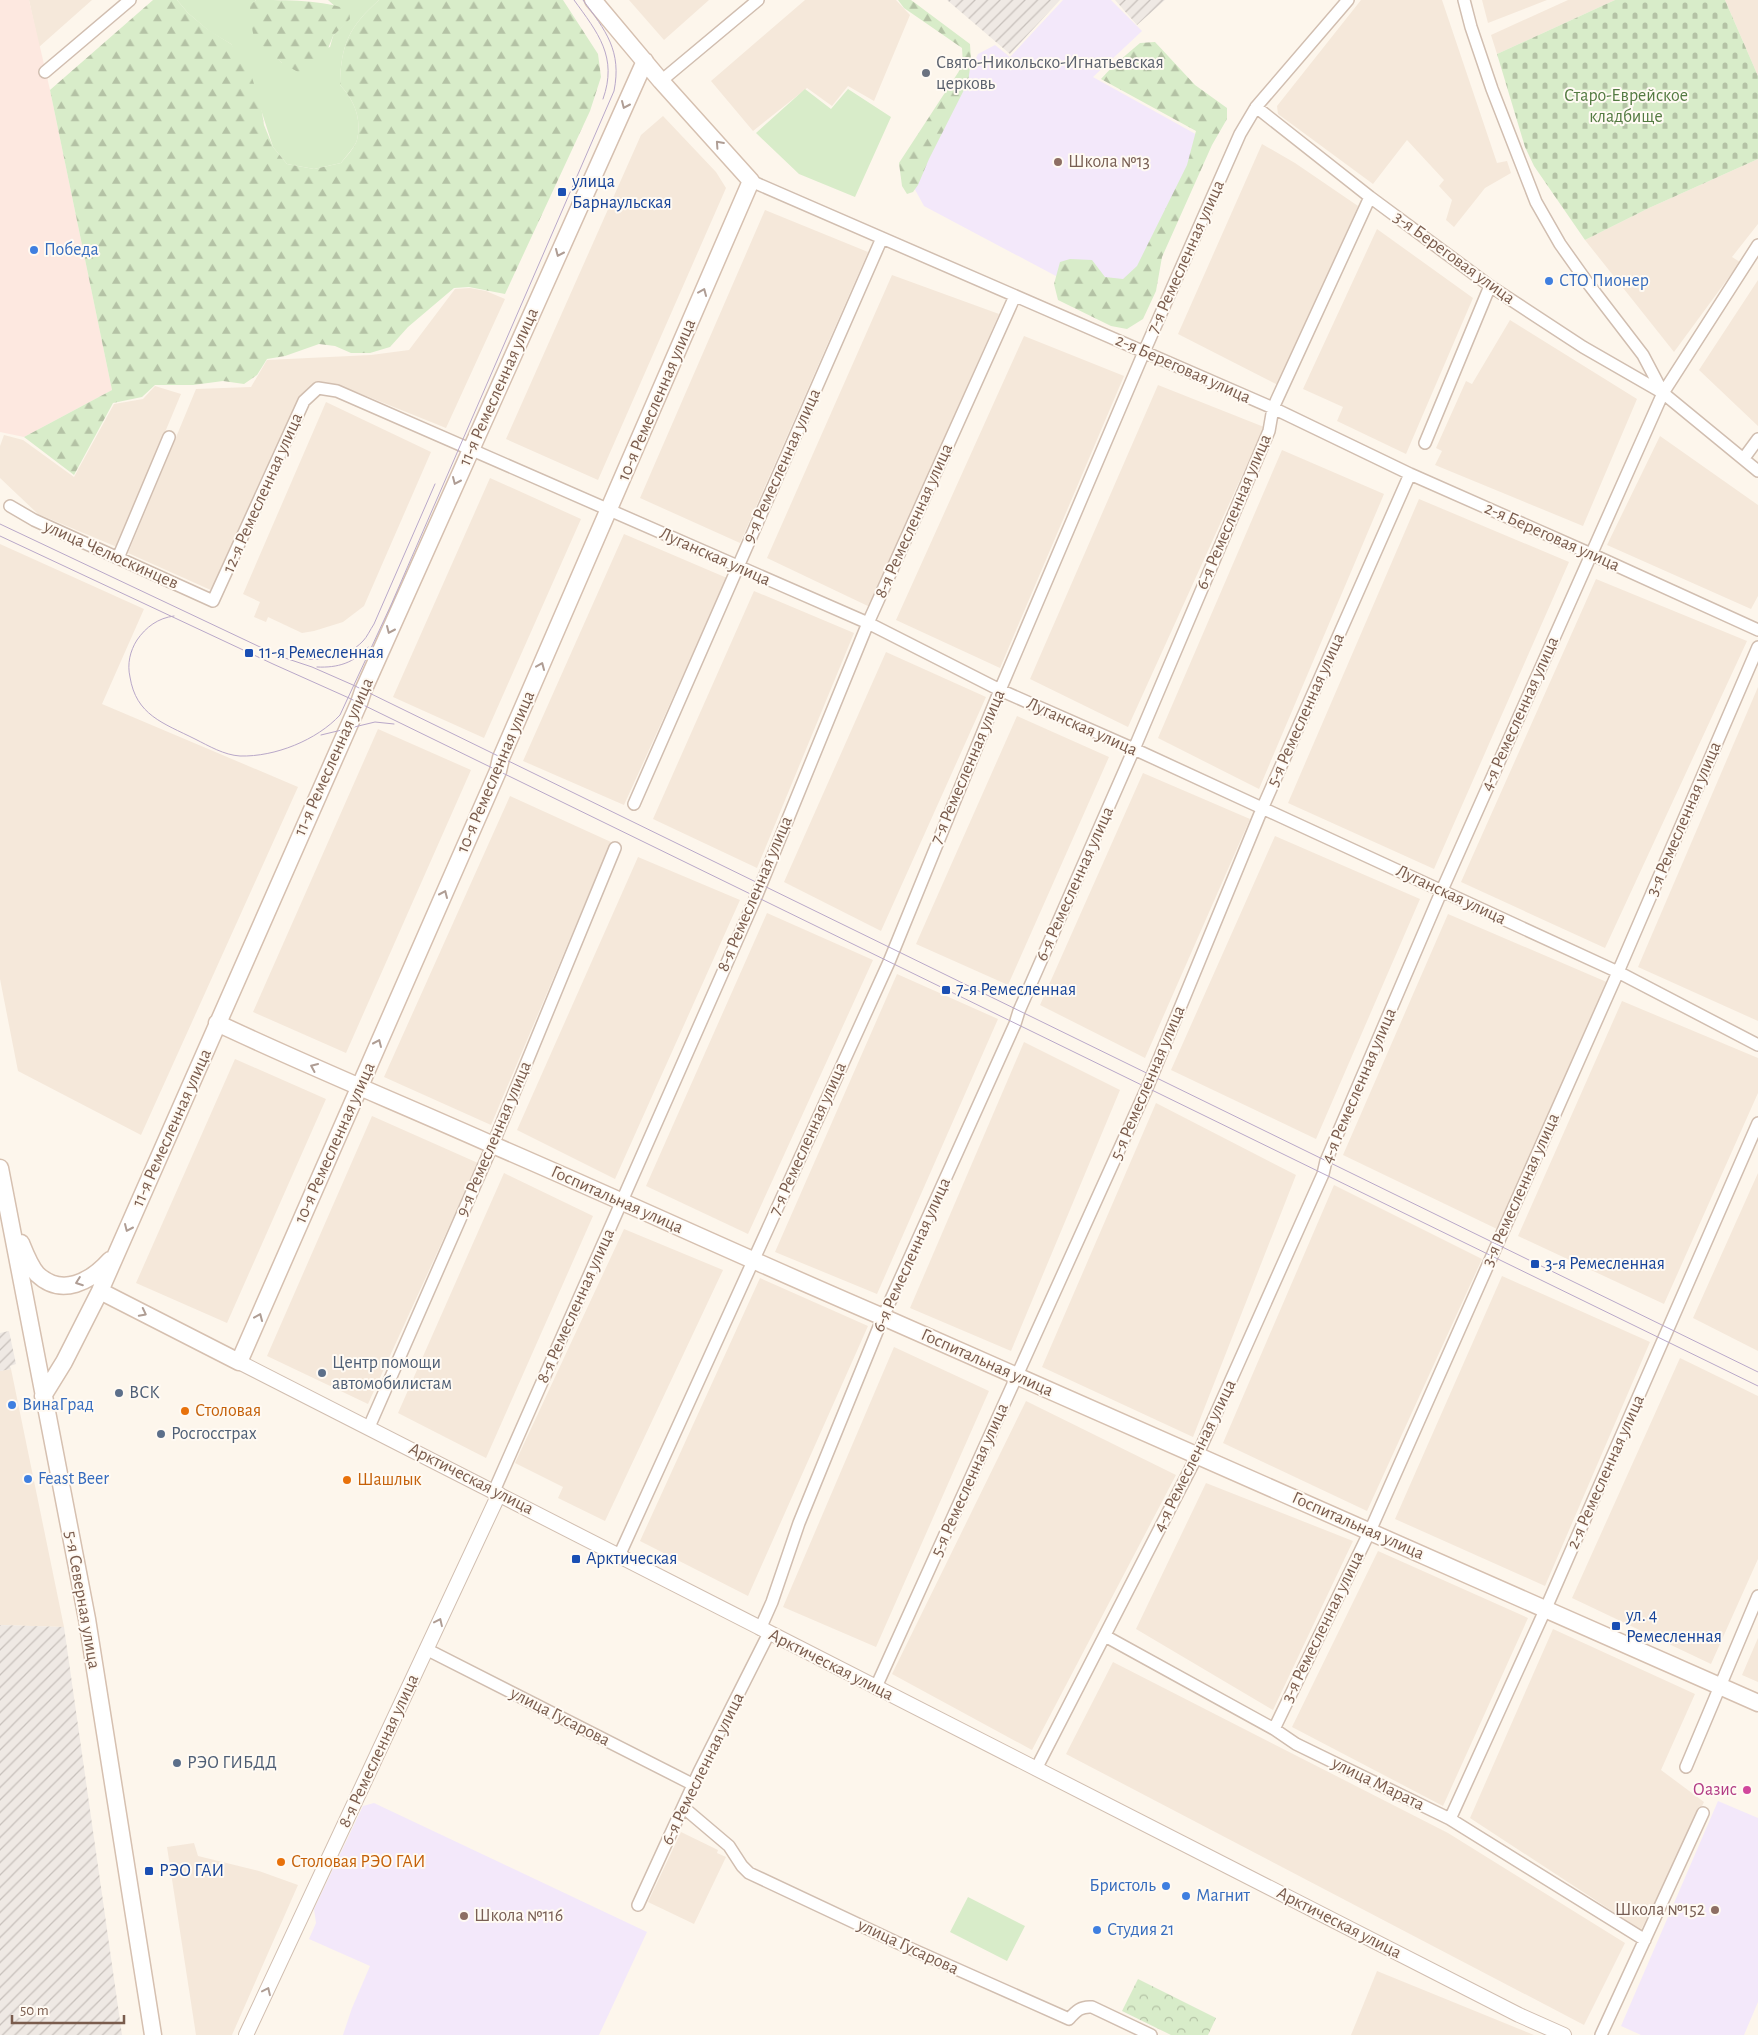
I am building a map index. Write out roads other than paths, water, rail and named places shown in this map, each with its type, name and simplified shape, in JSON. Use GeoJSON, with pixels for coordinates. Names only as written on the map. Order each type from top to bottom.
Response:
{"type":"FeatureCollection","features":[{"type":"Feature","properties":{"kind":"main road","name":"2-я Береговая улица"},"geometry":{"type":"LineString","coordinates":[[593,0],[661,81],[751,181]]}},
{"type":"Feature","properties":{"kind":"main road","name":"11-я Ремесленная улица"},"geometry":{"type":"LineString","coordinates":[[44,1396],[64,1362],[100,1291],[470,450],[645,60]]}},
{"type":"Feature","properties":{"kind":"main road","name":"10-я Ремесленная улица"},"geometry":{"type":"LineString","coordinates":[[239,1362],[498,771],[501,758],[751,181]]}},
{"type":"Feature","properties":{"kind":"main road","name":"Госпитальная улица"},"geometry":{"type":"LineString","coordinates":[[217,1023],[359,1088],[493,1144],[753,1261],[883,1316],[1758,1703]]}},
{"type":"Feature","properties":{"kind":"main road","name":"5-я Северная улица"},"geometry":{"type":"LineString","coordinates":[[0,1168],[87,1619],[153,2035]]}},
{"type":"Feature","properties":{"kind":"main road"},"geometry":{"type":"LineString","coordinates":[[10,1222],[36,1273],[47,1282],[58,1286],[78,1285],[98,1273],[117,1253]]}},
{"type":"Feature","properties":{"kind":"main road","name":"Арктическая улица"},"geometry":{"type":"LineString","coordinates":[[100,1291],[239,1362]]}},
{"type":"Feature","properties":{"kind":"street"},"geometry":{"type":"LineString","coordinates":[[45,72],[130,0]]}},
{"type":"Feature","properties":{"kind":"street"},"geometry":{"type":"LineString","coordinates":[[661,81],[758,0]]}},
{"type":"Feature","properties":{"kind":"street","name":"7-я Ремесленная улица"},"geometry":{"type":"LineString","coordinates":[[619,1556],[889,962],[1000,690],[1144,352],[1240,134],[1256,107],[1348,0]]}},
{"type":"Feature","properties":{"kind":"street","name":"3-я Береговая улица"},"geometry":{"type":"LineString","coordinates":[[1464,0],[1492,90],[1536,202],[1560,244],[1644,355],[1663,393]]}},
{"type":"Feature","properties":{"kind":"street","name":"3-я Береговая улица"},"geometry":{"type":"LineString","coordinates":[[1256,107],[1370,197],[1490,286],[1583,347],[1663,393],[1758,470]]}},
{"type":"Feature","properties":{"kind":"street","name":"2-я Береговая улица"},"geometry":{"type":"LineString","coordinates":[[751,181],[1273,408],[1410,474],[1758,630]]}},
{"type":"Feature","properties":{"kind":"street","name":"6-я Ремесленная улица"},"geometry":{"type":"LineString","coordinates":[[638,1905],[765,1631],[772,1602],[799,1523],[883,1316],[1015,1024],[1134,749],[1269,431],[1273,408],[1370,197]]}},
{"type":"Feature","properties":{"kind":"street","name":"9-я Ремесленная улица"},"geometry":{"type":"LineString","coordinates":[[634,804],[882,238]]}},
{"type":"Feature","properties":{"kind":"street","name":"4-я Ремесленная улица"},"geometry":{"type":"LineString","coordinates":[[1036,1769],[1198,1456],[1323,1174],[1326,1161],[1442,890],[1663,393],[1758,245]]}},
{"type":"Feature","properties":{"kind":"street"},"geometry":{"type":"LineString","coordinates":[[1425,443],[1490,286]]}},
{"type":"Feature","properties":{"kind":"street","name":"8-я Ремесленная улица"},"geometry":{"type":"LineString","coordinates":[[246,2035],[497,1492],[756,897],[868,624],[1015,296]]}},
{"type":"Feature","properties":{"kind":"street","name":"Луганская улица"},"geometry":{"type":"LineString","coordinates":[[318,388],[337,391],[868,624],[1000,690],[1134,749],[1618,972],[1758,1045]]}},
{"type":"Feature","properties":{"kind":"street","name":"12-я Ремесленная улица"},"geometry":{"type":"LineString","coordinates":[[213,601],[304,401],[318,388]]}},
{"type":"Feature","properties":{"kind":"street"},"geometry":{"type":"LineString","coordinates":[[118,558],[169,437]]}},
{"type":"Feature","properties":{"kind":"street"},"geometry":{"type":"LineString","coordinates":[[1744,458],[1758,439]]}},
{"type":"Feature","properties":{"kind":"street","name":"5-я Ремесленная улица"},"geometry":{"type":"LineString","coordinates":[[876,1688],[1147,1088],[1262,809],[1410,474]]}},
{"type":"Feature","properties":{"kind":"street","name":"улица Челюскинцев"},"geometry":{"type":"LineString","coordinates":[[10,506],[34,520],[213,601]]}},
{"type":"Feature","properties":{"kind":"street","name":"3-я Ремесленная улица"},"geometry":{"type":"LineString","coordinates":[[1274,1728],[1370,1531],[1618,972],[1758,647]]}},
{"type":"Feature","properties":{"kind":"street","name":"9-я Ремесленная улица"},"geometry":{"type":"LineString","coordinates":[[368,1427],[493,1144],[615,848]]}},
{"type":"Feature","properties":{"kind":"street","name":"2-я Ремесленная улица"},"geometry":{"type":"LineString","coordinates":[[1450,1819],[1546,1608],[1758,1123]]}},
{"type":"Feature","properties":{"kind":"street","name":"Арктическая улица"},"geometry":{"type":"LineString","coordinates":[[239,1362],[1502,2006],[1564,2035]]}},
{"type":"Feature","properties":{"kind":"street"},"geometry":{"type":"LineString","coordinates":[[1686,1767],[1758,1596]]}},
{"type":"Feature","properties":{"kind":"street","name":"улица Марата"},"geometry":{"type":"LineString","coordinates":[[1105,1636],[1274,1728],[1296,1744],[1450,1819],[1645,1940]]}},
{"type":"Feature","properties":{"kind":"street","name":"улица Гусарова"},"geometry":{"type":"LineString","coordinates":[[426,1649],[694,1785]]}},
{"type":"Feature","properties":{"kind":"street","name":"улица Гусарова"},"geometry":{"type":"LineString","coordinates":[[683,1807],[728,1846],[742,1866],[750,1873],[898,1943],[1068,2019],[1085,2006],[1092,2007],[1151,2035]]}},
{"type":"Feature","properties":{"kind":"street"},"geometry":{"type":"LineString","coordinates":[[1601,2035],[1703,1813]]}},
{"type":"Feature","properties":{"kind":"tram line"},"geometry":{"type":"LineString","coordinates":[[574,0],[598,35],[607,58],[607,84],[603,99]]}},
{"type":"Feature","properties":{"kind":"tram line"},"geometry":{"type":"LineString","coordinates":[[174,616],[158,621],[144,631],[135,644],[129,662],[133,690],[138,700],[145,709],[162,722],[222,752],[240,756],[253,756],[281,750],[307,739],[320,732],[340,715],[391,605],[614,91],[616,77],[614,53],[605,32],[583,0]]}},
{"type":"Feature","properties":{"kind":"tram line"},"geometry":{"type":"LineString","coordinates":[[299,659],[316,659],[341,655],[349,652],[364,639],[374,624],[435,484]]}},
{"type":"Feature","properties":{"kind":"tram line"},"geometry":{"type":"LineString","coordinates":[[0,524],[279,656],[312,667],[353,685],[1758,1372]]}},
{"type":"Feature","properties":{"kind":"tram line"},"geometry":{"type":"LineString","coordinates":[[0,536],[349,698],[1758,1386]]}},
{"type":"Feature","properties":{"kind":"tram line"},"geometry":{"type":"LineString","coordinates":[[317,667],[332,667],[351,661],[368,647]]}},
{"type":"Feature","properties":{"kind":"tram line"},"geometry":{"type":"LineString","coordinates":[[321,735],[375,722],[394,724]]}},
{"type":"Feature","properties":{"kind":"place","name":"Свято-Никольско-Игнатьевская церковь"},"geometry":{"type":"Point","coordinates":[926,73]}},
{"type":"Feature","properties":{"kind":"place","name":"Школа №13"},"geometry":{"type":"Point","coordinates":[1058,162]}},
{"type":"Feature","properties":{"kind":"place","name":"улица Барнаульская"},"geometry":{"type":"Point","coordinates":[562,192]}},
{"type":"Feature","properties":{"kind":"place","name":"Победа"},"geometry":{"type":"Point","coordinates":[34,250]}},
{"type":"Feature","properties":{"kind":"place","name":"СТО Пионер"},"geometry":{"type":"Point","coordinates":[1549,281]}},
{"type":"Feature","properties":{"kind":"place","name":"11-я Ремесленная"},"geometry":{"type":"Point","coordinates":[249,653]}},
{"type":"Feature","properties":{"kind":"place","name":"7-я Ремесленная"},"geometry":{"type":"Point","coordinates":[946,990]}},
{"type":"Feature","properties":{"kind":"place","name":"3-я Ремесленная"},"geometry":{"type":"Point","coordinates":[1535,1264]}},
{"type":"Feature","properties":{"kind":"place","name":"Центр помощи автомобилистам"},"geometry":{"type":"Point","coordinates":[322,1373]}},
{"type":"Feature","properties":{"kind":"place","name":"ВСК"},"geometry":{"type":"Point","coordinates":[119,1393]}},
{"type":"Feature","properties":{"kind":"place","name":"ВинаГрад"},"geometry":{"type":"Point","coordinates":[12,1405]}},
{"type":"Feature","properties":{"kind":"place","name":"Столовая"},"geometry":{"type":"Point","coordinates":[185,1411]}},
{"type":"Feature","properties":{"kind":"place","name":"Росгосстрах"},"geometry":{"type":"Point","coordinates":[161,1434]}},
{"type":"Feature","properties":{"kind":"place","name":"Feast Beer"},"geometry":{"type":"Point","coordinates":[28,1479]}},
{"type":"Feature","properties":{"kind":"place","name":"Шашлык"},"geometry":{"type":"Point","coordinates":[347,1480]}},
{"type":"Feature","properties":{"kind":"place","name":"Арктическая"},"geometry":{"type":"Point","coordinates":[576,1559]}},
{"type":"Feature","properties":{"kind":"place","name":"ул. 4 Ремесленная"},"geometry":{"type":"Point","coordinates":[1616,1626]}},
{"type":"Feature","properties":{"kind":"place","name":"РЭО ГИБДД"},"geometry":{"type":"Point","coordinates":[177,1763]}},
{"type":"Feature","properties":{"kind":"place","name":"Оазис"},"geometry":{"type":"Point","coordinates":[1747,1790]}},
{"type":"Feature","properties":{"kind":"place","name":"Столовая РЭО ГАИ"},"geometry":{"type":"Point","coordinates":[281,1862]}},
{"type":"Feature","properties":{"kind":"place","name":"РЭО ГАИ"},"geometry":{"type":"Point","coordinates":[149,1871]}},
{"type":"Feature","properties":{"kind":"place","name":"Бристоль"},"geometry":{"type":"Point","coordinates":[1166,1886]}},
{"type":"Feature","properties":{"kind":"place","name":"Магнит"},"geometry":{"type":"Point","coordinates":[1186,1896]}},
{"type":"Feature","properties":{"kind":"place","name":"Школа №152"},"geometry":{"type":"Point","coordinates":[1715,1910]}},
{"type":"Feature","properties":{"kind":"place","name":"Школа №116"},"geometry":{"type":"Point","coordinates":[464,1916]}},
{"type":"Feature","properties":{"kind":"place","name":"Студия 21"},"geometry":{"type":"Point","coordinates":[1097,1930]}},
{"type":"Feature","properties":{"kind":"park label","name":"Старо-Еврейское кладбище"},"geometry":{"type":"Point","coordinates":[1626,106]}}]}
